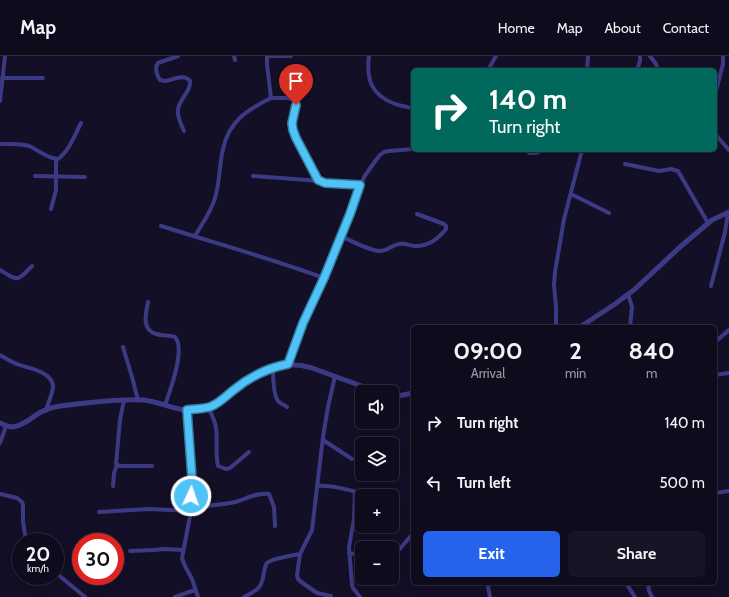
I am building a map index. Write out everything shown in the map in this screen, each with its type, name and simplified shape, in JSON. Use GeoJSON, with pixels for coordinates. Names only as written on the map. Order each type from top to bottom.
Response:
{"type":"FeatureCollection","features":[{"type":"Feature","properties":{"kind":"street"},"geometry":{"type":"LineString","coordinates":[[0,101],[4,56]]}},
{"type":"Feature","properties":{"kind":"street"},"geometry":{"type":"LineString","coordinates":[[178,56],[158,63],[156,66],[156,72],[160,80],[165,81],[187,77],[190,81],[190,87],[182,99],[178,109],[180,121],[184,131]]}},
{"type":"Feature","properties":{"kind":"street"},"geometry":{"type":"LineString","coordinates":[[271,98],[267,64],[268,56],[291,56]]}},
{"type":"Feature","properties":{"kind":"street"},"geometry":{"type":"LineString","coordinates":[[368,56],[368,77],[376,92],[383,98],[395,104],[411,107]]}},
{"type":"Feature","properties":{"kind":"street"},"geometry":{"type":"LineString","coordinates":[[489,68],[496,56]]}},
{"type":"Feature","properties":{"kind":"street"},"geometry":{"type":"LineString","coordinates":[[587,68],[588,56]]}},
{"type":"Feature","properties":{"kind":"street"},"geometry":{"type":"LineString","coordinates":[[638,68],[640,56]]}},
{"type":"Feature","properties":{"kind":"street"},"geometry":{"type":"LineString","coordinates":[[650,56],[657,68]]}},
{"type":"Feature","properties":{"kind":"street"},"geometry":{"type":"LineString","coordinates":[[717,87],[723,64],[723,56]]}},
{"type":"Feature","properties":{"kind":"street"},"geometry":{"type":"LineString","coordinates":[[2,78],[43,78]]}},
{"type":"Feature","properties":{"kind":"street"},"geometry":{"type":"LineString","coordinates":[[195,236],[212,208],[216,198],[223,150],[228,133],[234,123],[248,110],[271,98],[284,97],[294,100],[296,105],[292,123],[293,130],[316,176],[321,182]]}},
{"type":"Feature","properties":{"kind":"street"},"geometry":{"type":"LineString","coordinates":[[0,144],[24,145],[56,159],[60,158],[67,150],[81,123]]}},
{"type":"Feature","properties":{"kind":"street"},"geometry":{"type":"LineString","coordinates":[[717,136],[729,150]]}},
{"type":"Feature","properties":{"kind":"street"},"geometry":{"type":"LineString","coordinates":[[288,364],[303,323],[324,278],[350,214],[360,185],[371,166],[380,155],[389,151],[411,149]]}},
{"type":"Feature","properties":{"kind":"street"},"geometry":{"type":"LineString","coordinates":[[529,153],[539,152]]}},
{"type":"Feature","properties":{"kind":"street"},"geometry":{"type":"LineString","coordinates":[[556,325],[554,286],[555,272],[561,233],[582,152]]}},
{"type":"Feature","properties":{"kind":"street"},"geometry":{"type":"LineString","coordinates":[[51,209],[55,196],[56,159]]}},
{"type":"Feature","properties":{"kind":"street"},"geometry":{"type":"LineString","coordinates":[[625,164],[660,171],[671,169],[678,171],[708,223]]}},
{"type":"Feature","properties":{"kind":"street"},"geometry":{"type":"LineString","coordinates":[[35,176],[85,177]]}},
{"type":"Feature","properties":{"kind":"street"},"geometry":{"type":"LineString","coordinates":[[253,176],[360,185]]}},
{"type":"Feature","properties":{"kind":"street"},"geometry":{"type":"LineString","coordinates":[[571,194],[609,213]]}},
{"type":"Feature","properties":{"kind":"street"},"geometry":{"type":"LineString","coordinates":[[583,325],[628,294],[708,223],[729,212]]}},
{"type":"Feature","properties":{"kind":"street"},"geometry":{"type":"LineString","coordinates":[[710,286],[729,212]]}},
{"type":"Feature","properties":{"kind":"street"},"geometry":{"type":"LineString","coordinates":[[341,236],[377,251],[382,251],[397,244],[423,246],[432,242],[446,229],[444,224],[417,214]]}},
{"type":"Feature","properties":{"kind":"street"},"geometry":{"type":"LineString","coordinates":[[161,226],[324,278]]}},
{"type":"Feature","properties":{"kind":"street"},"geometry":{"type":"LineString","coordinates":[[0,270],[17,279],[32,266]]}},
{"type":"Feature","properties":{"kind":"street"},"geometry":{"type":"LineString","coordinates":[[628,294],[632,307],[630,325]]}},
{"type":"Feature","properties":{"kind":"street"},"geometry":{"type":"LineString","coordinates":[[148,302],[145,322],[151,332],[175,337],[178,341],[178,365],[165,405]]}},
{"type":"Feature","properties":{"kind":"street"},"geometry":{"type":"LineString","coordinates":[[717,340],[729,330]]}},
{"type":"Feature","properties":{"kind":"street"},"geometry":{"type":"LineString","coordinates":[[123,347],[138,400]]}},
{"type":"Feature","properties":{"kind":"street"},"geometry":{"type":"LineString","coordinates":[[0,355],[17,364],[41,372],[50,378],[53,386],[46,410]]}},
{"type":"Feature","properties":{"kind":"street"},"geometry":{"type":"LineString","coordinates":[[0,423],[12,427],[19,426],[46,410],[60,406],[111,400],[156,402],[187,410],[208,407],[218,402],[254,376],[273,367],[288,364],[304,365],[359,385]]}},
{"type":"Feature","properties":{"kind":"street"},"geometry":{"type":"LineString","coordinates":[[273,367],[274,394],[278,402],[287,407]]}},
{"type":"Feature","properties":{"kind":"street"},"geometry":{"type":"LineString","coordinates":[[717,375],[729,373]]}},
{"type":"Feature","properties":{"kind":"street"},"geometry":{"type":"LineString","coordinates":[[331,596],[317,593],[304,584],[298,579],[298,570],[300,554],[312,530],[327,413],[335,376]]}},
{"type":"Feature","properties":{"kind":"street"},"geometry":{"type":"LineString","coordinates":[[399,396],[411,393]]}},
{"type":"Feature","properties":{"kind":"street"},"geometry":{"type":"LineString","coordinates":[[113,486],[114,473],[117,465],[116,462],[122,400]]}},
{"type":"Feature","properties":{"kind":"street"},"geometry":{"type":"LineString","coordinates":[[208,407],[214,418],[216,428],[216,457],[218,466],[226,469],[230,468],[249,452]]}},
{"type":"Feature","properties":{"kind":"street"},"geometry":{"type":"LineString","coordinates":[[187,410],[192,478],[191,509],[182,558],[192,579],[198,597]]}},
{"type":"Feature","properties":{"kind":"street"},"geometry":{"type":"LineString","coordinates":[[0,443],[6,426]]}},
{"type":"Feature","properties":{"kind":"street"},"geometry":{"type":"LineString","coordinates":[[323,440],[352,459]]}},
{"type":"Feature","properties":{"kind":"street"},"geometry":{"type":"LineString","coordinates":[[117,465],[152,466]]}},
{"type":"Feature","properties":{"kind":"street"},"geometry":{"type":"LineString","coordinates":[[317,486],[336,486],[355,492],[354,519],[349,553],[352,585],[360,597]]}},
{"type":"Feature","properties":{"kind":"street"},"geometry":{"type":"LineString","coordinates":[[717,493],[729,491]]}},
{"type":"Feature","properties":{"kind":"street"},"geometry":{"type":"LineString","coordinates":[[99,512],[149,509],[191,509],[236,502],[254,495],[265,493],[269,494],[274,507],[275,526]]}},
{"type":"Feature","properties":{"kind":"street"},"geometry":{"type":"LineString","coordinates":[[0,494],[17,498],[22,502],[25,533]]}},
{"type":"Feature","properties":{"kind":"street"},"geometry":{"type":"LineString","coordinates":[[399,550],[411,537]]}},
{"type":"Feature","properties":{"kind":"street"},"geometry":{"type":"LineString","coordinates":[[130,551],[164,549],[183,550]]}},
{"type":"Feature","properties":{"kind":"street"},"geometry":{"type":"LineString","coordinates":[[349,553],[355,554]]}},
{"type":"Feature","properties":{"kind":"street"},"geometry":{"type":"LineString","coordinates":[[244,597],[254,592],[261,586],[267,563],[300,554]]}},
{"type":"Feature","properties":{"kind":"street"},"geometry":{"type":"LineString","coordinates":[[64,580],[85,597]]}},
{"type":"Feature","properties":{"kind":"street"},"geometry":{"type":"LineString","coordinates":[[488,585],[490,597]]}},
{"type":"Feature","properties":{"kind":"street"},"geometry":{"type":"LineString","coordinates":[[627,585],[636,597]]}},
{"type":"Feature","properties":{"kind":"street"},"geometry":{"type":"LineString","coordinates":[[648,585],[652,597]]}},
{"type":"Feature","properties":{"kind":"street"},"geometry":{"type":"LineString","coordinates":[[175,597],[195,590]]}},
{"type":"Feature","properties":{"kind":"route"},"geometry":{"type":"LineString","coordinates":[[191,496],[192,478],[187,410],[212,406],[254,376],[270,368],[288,364],[303,323],[324,278],[350,214],[360,185],[325,183],[318,180],[293,130],[292,123],[296,105]]}}]}
